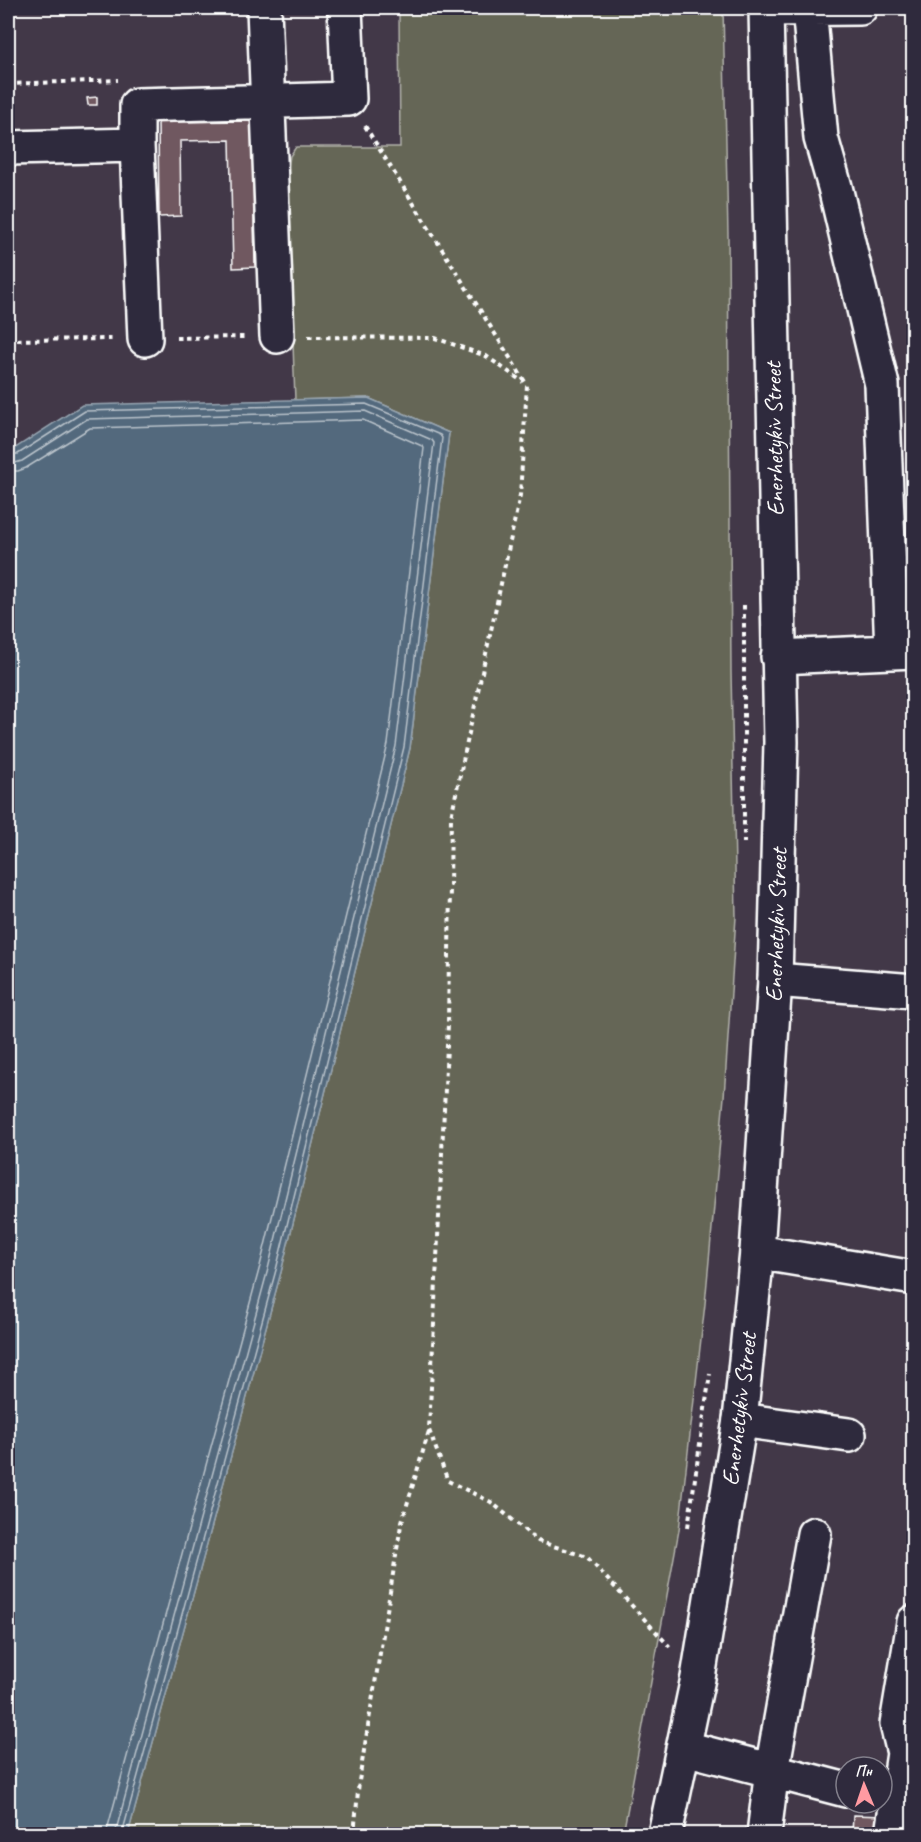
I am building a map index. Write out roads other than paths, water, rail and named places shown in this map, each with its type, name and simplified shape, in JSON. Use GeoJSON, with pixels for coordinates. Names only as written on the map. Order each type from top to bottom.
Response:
{"type":"FeatureCollection","features":[{"type":"Feature","properties":{"kind":"main road"},"geometry":{"type":"LineString","coordinates":[[264,8],[277,336]]}},
{"type":"Feature","properties":{"kind":"main road"},"geometry":{"type":"LineString","coordinates":[[145,339],[137,105],[349,99],[345,8]]}},
{"type":"Feature","properties":{"kind":"main road"},"geometry":{"type":"LineString","coordinates":[[766,8],[860,8]]}},
{"type":"Feature","properties":{"kind":"main road","name":"Enerhetykiv Street"},"geometry":{"type":"LineString","coordinates":[[665,1834],[698,1678],[740,1420],[757,1252],[775,981],[781,742],[766,8]]}},
{"type":"Feature","properties":{"kind":"main road"},"geometry":{"type":"LineString","coordinates":[[778,657],[903,651],[900,488],[882,385],[835,187],[821,138],[809,8]]}},
{"type":"Feature","properties":{"kind":"main road"},"geometry":{"type":"LineString","coordinates":[[8,148],[137,144]]}},
{"type":"Feature","properties":{"kind":"main road"},"geometry":{"type":"LineString","coordinates":[[775,981],[914,991]]}},
{"type":"Feature","properties":{"kind":"main road"},"geometry":{"type":"LineString","coordinates":[[757,1252],[914,1278]]}},
{"type":"Feature","properties":{"kind":"main road"},"geometry":{"type":"LineString","coordinates":[[740,1420],[849,1435]]}},
{"type":"Feature","properties":{"kind":"main road"},"geometry":{"type":"LineString","coordinates":[[764,1834],[772,1770],[814,1534]]}},
{"type":"Feature","properties":{"kind":"main road"},"geometry":{"type":"LineString","coordinates":[[896,1812],[914,1622]]}},
{"type":"Feature","properties":{"kind":"main road"},"geometry":{"type":"LineString","coordinates":[[685,1748],[834,1787]]}},
{"type":"Feature","properties":{"kind":"water"},"geometry":{"type":"Polygon","coordinates":[[[368,398],[449,433],[410,748],[281,1272],[128,1834],[8,1834],[8,447],[14,449],[82,405],[368,398]]]}}]}
